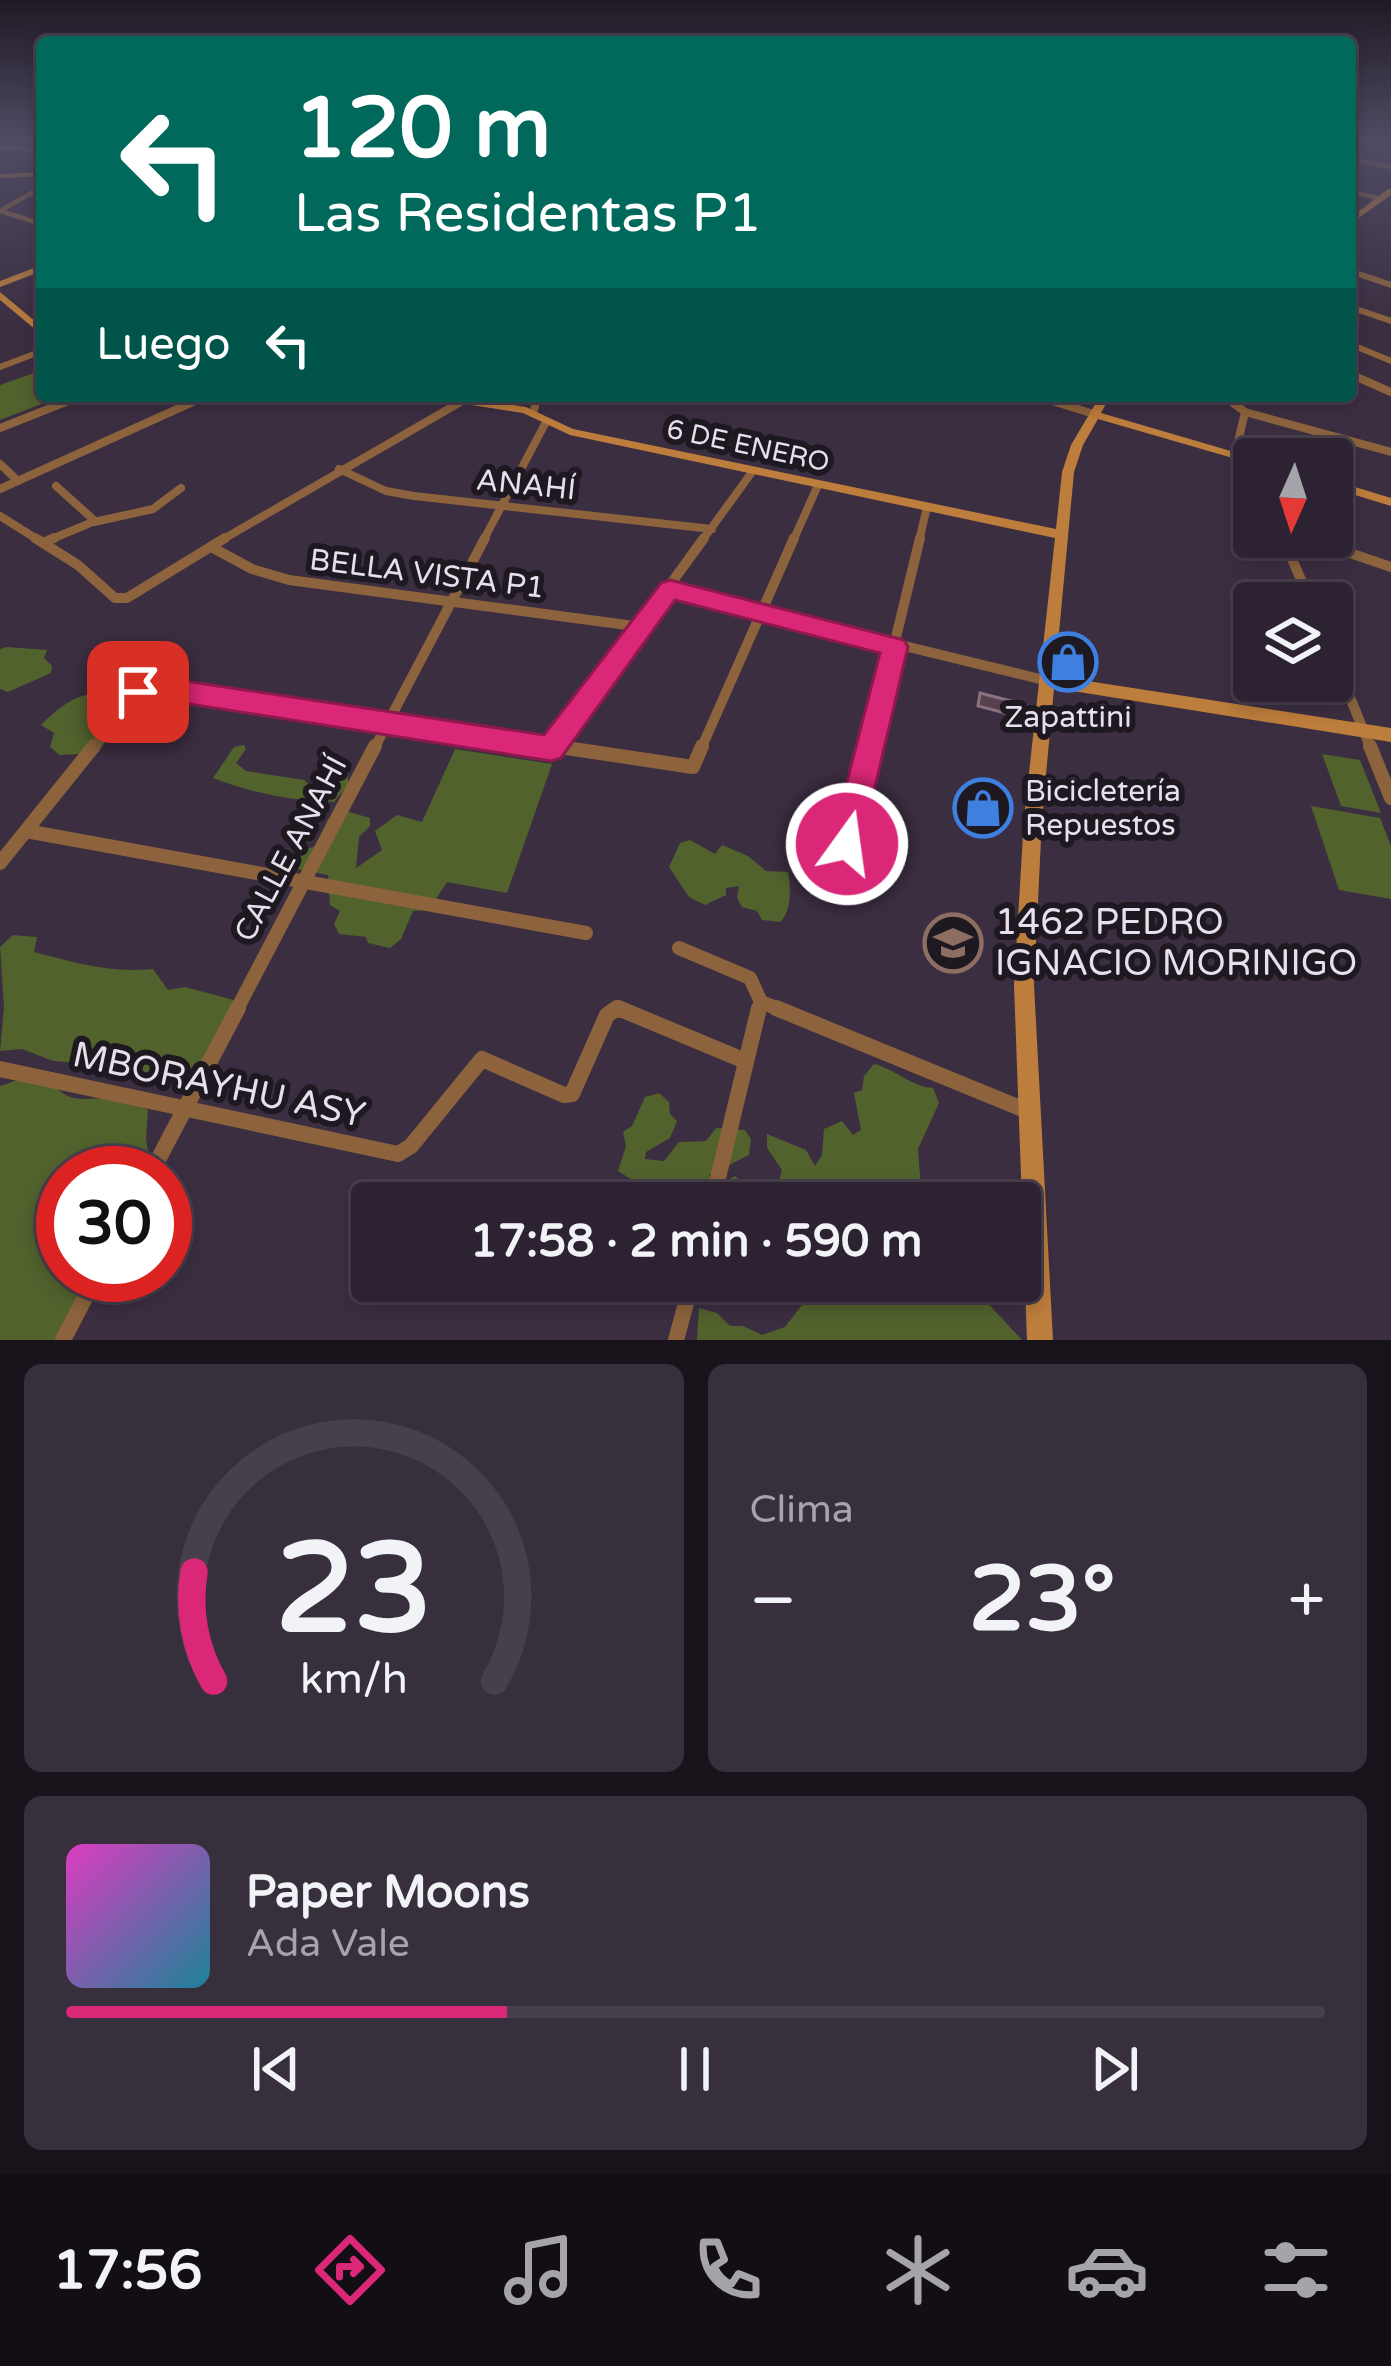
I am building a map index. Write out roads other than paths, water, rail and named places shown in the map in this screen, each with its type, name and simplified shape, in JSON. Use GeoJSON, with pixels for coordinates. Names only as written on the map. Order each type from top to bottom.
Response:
{"type":"FeatureCollection","features":[{"type":"Feature","properties":{"kind":"main road"},"geometry":{"type":"LineString","coordinates":[[0,284],[36,270]]}},
{"type":"Feature","properties":{"kind":"main road"},"geometry":{"type":"LineString","coordinates":[[2,299],[36,327]]}},
{"type":"Feature","properties":{"kind":"main road","name":"6 DE ENERO"},"geometry":{"type":"LineString","coordinates":[[475,402],[533,413],[570,432],[1058,534]]}},
{"type":"Feature","properties":{"kind":"main road"},"geometry":{"type":"LineString","coordinates":[[1040,1340],[1024,985],[1029,870],[1058,534],[1071,458],[1101,402]]}},
{"type":"Feature","properties":{"kind":"main road"},"geometry":{"type":"LineString","coordinates":[[1094,414],[1233,454]]}},
{"type":"Feature","properties":{"kind":"main road"},"geometry":{"type":"LineString","coordinates":[[1353,490],[1391,502]]}},
{"type":"Feature","properties":{"kind":"main road"},"geometry":{"type":"LineString","coordinates":[[1048,682],[1391,735]]}},
{"type":"Feature","properties":{"kind":"street"},"geometry":{"type":"LineString","coordinates":[[0,212],[36,222]]}},
{"type":"Feature","properties":{"kind":"street"},"geometry":{"type":"LineString","coordinates":[[1356,273],[1391,285]]}},
{"type":"Feature","properties":{"kind":"street"},"geometry":{"type":"LineString","coordinates":[[1356,309],[1391,321]]}},
{"type":"Feature","properties":{"kind":"street"},"geometry":{"type":"LineString","coordinates":[[1356,346],[1391,361]]}},
{"type":"Feature","properties":{"kind":"street"},"geometry":{"type":"LineString","coordinates":[[0,367],[36,353]]}},
{"type":"Feature","properties":{"kind":"street"},"geometry":{"type":"LineString","coordinates":[[1356,377],[1391,392]]}},
{"type":"Feature","properties":{"kind":"street"},"geometry":{"type":"LineString","coordinates":[[0,428],[66,402]]}},
{"type":"Feature","properties":{"kind":"street"},"geometry":{"type":"LineString","coordinates":[[0,489],[193,402]]}},
{"type":"Feature","properties":{"kind":"street"},"geometry":{"type":"LineString","coordinates":[[0,516],[77,565],[115,598],[127,598],[460,402]]}},
{"type":"Feature","properties":{"kind":"street"},"geometry":{"type":"LineString","coordinates":[[533,413],[536,402]]}},
{"type":"Feature","properties":{"kind":"street"},"geometry":{"type":"LineString","coordinates":[[1055,402],[1094,414]]}},
{"type":"Feature","properties":{"kind":"street"},"geometry":{"type":"LineString","coordinates":[[1233,402],[1245,412],[1391,452]]}},
{"type":"Feature","properties":{"kind":"street"},"geometry":{"type":"LineString","coordinates":[[1239,438],[1245,412]]}},
{"type":"Feature","properties":{"kind":"street","name":"CALLE ANAHÍ"},"geometry":{"type":"LineString","coordinates":[[165,1146],[546,422]]}},
{"type":"Feature","properties":{"kind":"street"},"geometry":{"type":"LineString","coordinates":[[0,464],[18,481]]}},
{"type":"Feature","properties":{"kind":"street","name":"ANAHÍ"},"geometry":{"type":"LineString","coordinates":[[339,470],[386,491],[712,529]]}},
{"type":"Feature","properties":{"kind":"street"},"geometry":{"type":"LineString","coordinates":[[551,749],[752,472]]}},
{"type":"Feature","properties":{"kind":"street"},"geometry":{"type":"LineString","coordinates":[[0,863],[138,692],[152,687],[687,769],[698,764],[818,485]]}},
{"type":"Feature","properties":{"kind":"street"},"geometry":{"type":"LineString","coordinates":[[56,486],[94,522]]}},
{"type":"Feature","properties":{"kind":"street"},"geometry":{"type":"LineString","coordinates":[[43,543],[94,522],[158,507],[172,501],[182,488]]}},
{"type":"Feature","properties":{"kind":"street"},"geometry":{"type":"LineString","coordinates":[[847,844],[927,508]]}},
{"type":"Feature","properties":{"kind":"street","name":"BELLA VISTA P1"},"geometry":{"type":"LineString","coordinates":[[213,548],[289,580],[642,627]]}},
{"type":"Feature","properties":{"kind":"street"},"geometry":{"type":"LineString","coordinates":[[1353,554],[1391,567]]}},
{"type":"Feature","properties":{"kind":"street"},"geometry":{"type":"LineString","coordinates":[[670,589],[1048,682]]}},
{"type":"Feature","properties":{"kind":"street"},"geometry":{"type":"LineString","coordinates":[[1351,702],[1391,798]]}},
{"type":"Feature","properties":{"kind":"street"},"geometry":{"type":"LineString","coordinates":[[26,832],[586,933]]}},
{"type":"Feature","properties":{"kind":"street"},"geometry":{"type":"LineString","coordinates":[[679,948],[750,978],[761,1002],[743,1060],[737,1108],[718,1182]]}},
{"type":"Feature","properties":{"kind":"street"},"geometry":{"type":"LineString","coordinates":[[761,1002],[1031,1113]]}},
{"type":"Feature","properties":{"kind":"street","name":"MBORAYHU ASY"},"geometry":{"type":"LineString","coordinates":[[0,1069],[398,1154],[412,1146],[482,1059],[564,1095],[572,1094],[607,1015],[616,1009],[743,1060]]}},
{"type":"Feature","properties":{"kind":"street"},"geometry":{"type":"LineString","coordinates":[[63,1340],[83,1302]]}},
{"type":"Feature","properties":{"kind":"street"},"geometry":{"type":"LineString","coordinates":[[676,1340],[686,1302]]}},
{"type":"Feature","properties":{"kind":"place","name":"Zapattini"},"geometry":{"type":"Point","coordinates":[1068,662]}},
{"type":"Feature","properties":{"kind":"place","name":"Bicicletería Repuestos"},"geometry":{"type":"Point","coordinates":[983,808]}},
{"type":"Feature","properties":{"kind":"place","name":"1462 PEDRO IGNACIO MORINIGO"},"geometry":{"type":"Point","coordinates":[953,943]}}]}
